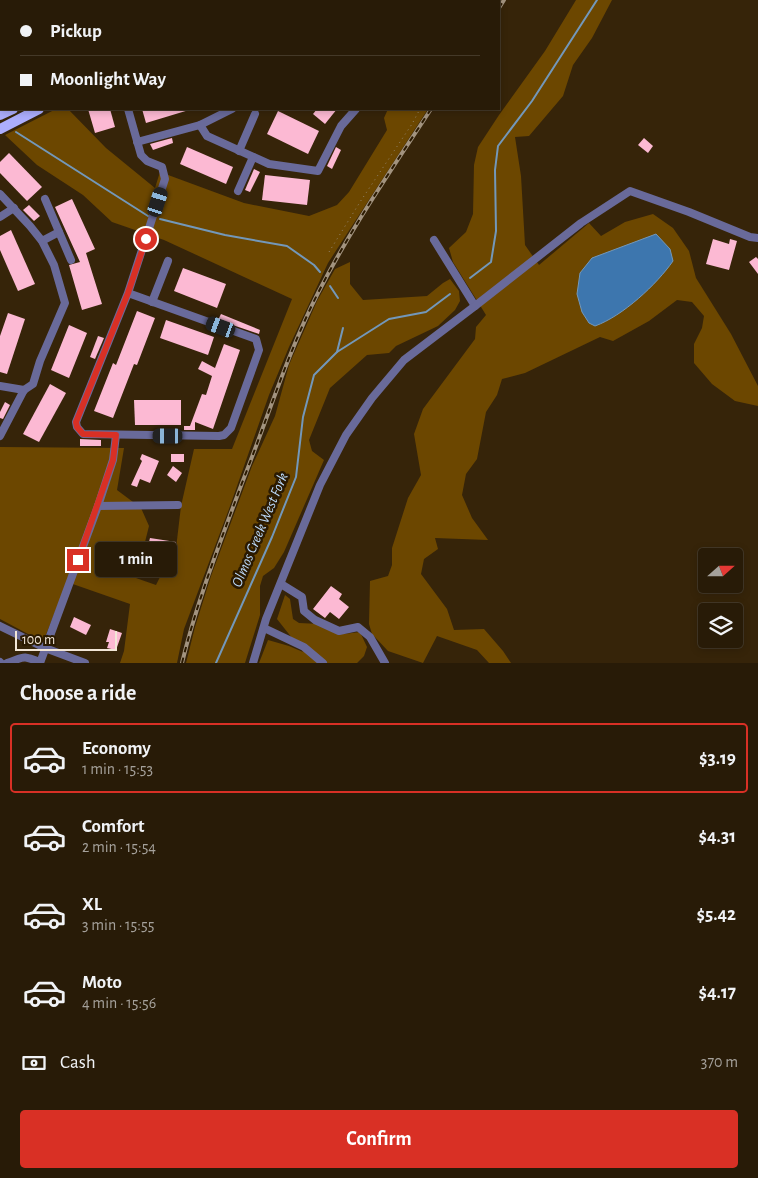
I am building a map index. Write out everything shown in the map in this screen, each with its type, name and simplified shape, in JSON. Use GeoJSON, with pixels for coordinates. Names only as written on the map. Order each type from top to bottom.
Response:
{"type":"FeatureCollection","features":[{"type":"Feature","properties":{"kind":"main road"},"geometry":{"type":"LineString","coordinates":[[0,129],[37,110]]}},
{"type":"Feature","properties":{"kind":"street"},"geometry":{"type":"LineString","coordinates":[[128,110],[143,159],[162,167],[166,179],[128,293],[76,422],[77,427],[83,434],[224,435],[231,428],[259,350],[256,339],[128,293]]}},
{"type":"Feature","properties":{"kind":"street"},"geometry":{"type":"LineString","coordinates":[[137,142],[200,124],[230,110]]}},
{"type":"Feature","properties":{"kind":"street"},"geometry":{"type":"LineString","coordinates":[[200,124],[207,136],[269,164],[318,171],[340,126],[355,110]]}},
{"type":"Feature","properties":{"kind":"street"},"geometry":{"type":"LineString","coordinates":[[239,151],[255,114]]}},
{"type":"Feature","properties":{"kind":"street"},"geometry":{"type":"LineString","coordinates":[[238,191],[253,157]]}},
{"type":"Feature","properties":{"kind":"street"},"geometry":{"type":"LineString","coordinates":[[253,663],[264,628],[320,485],[346,435],[372,398],[404,360],[581,223],[630,191],[758,238]]}},
{"type":"Feature","properties":{"kind":"street"},"geometry":{"type":"LineString","coordinates":[[0,194],[42,241],[54,265],[65,303],[40,361],[33,384],[24,390],[0,436]]}},
{"type":"Feature","properties":{"kind":"street"},"geometry":{"type":"LineString","coordinates":[[45,199],[71,260]]}},
{"type":"Feature","properties":{"kind":"street"},"geometry":{"type":"LineString","coordinates":[[0,217],[14,208]]}},
{"type":"Feature","properties":{"kind":"street"},"geometry":{"type":"LineString","coordinates":[[42,241],[59,232]]}},
{"type":"Feature","properties":{"kind":"street"},"geometry":{"type":"LineString","coordinates":[[434,240],[475,306]]}},
{"type":"Feature","properties":{"kind":"street"},"geometry":{"type":"LineString","coordinates":[[152,302],[168,262]]}},
{"type":"Feature","properties":{"kind":"street"},"geometry":{"type":"LineString","coordinates":[[0,386],[24,390]]}},
{"type":"Feature","properties":{"kind":"street"},"geometry":{"type":"LineString","coordinates":[[7,663],[19,657],[27,657],[40,663],[98,506],[116,449],[116,435]]}},
{"type":"Feature","properties":{"kind":"street"},"geometry":{"type":"LineString","coordinates":[[98,506],[178,505]]}},
{"type":"Feature","properties":{"kind":"street"},"geometry":{"type":"LineString","coordinates":[[281,584],[302,597],[304,611],[316,620],[339,631],[358,627],[370,637],[385,663]]}},
{"type":"Feature","properties":{"kind":"street"},"geometry":{"type":"LineString","coordinates":[[0,626],[45,648],[85,663]]}},
{"type":"Feature","properties":{"kind":"street"},"geometry":{"type":"LineString","coordinates":[[264,628],[304,647],[323,663]]}},
{"type":"Feature","properties":{"kind":"path"},"geometry":{"type":"LineString","coordinates":[[329,252],[419,110]]}},
{"type":"Feature","properties":{"kind":"shaded area"},"geometry":{"type":"Polygon","coordinates":[[[576,0],[612,0],[592,38],[573,65],[563,96],[529,136],[515,137],[521,176],[525,245],[539,265],[589,223],[601,236],[625,222],[653,214],[673,228],[689,251],[696,278],[731,334],[758,386],[758,406],[735,401],[712,384],[694,363],[694,344],[702,328],[704,316],[692,302],[677,300],[649,321],[613,341],[600,337],[525,373],[502,379],[497,395],[486,412],[477,459],[466,474],[462,495],[472,518],[488,540],[435,538],[438,549],[424,559],[421,574],[447,609],[454,630],[484,629],[511,663],[489,663],[477,650],[437,636],[423,663],[388,651],[372,634],[369,624],[370,581],[388,576],[392,565],[392,548],[408,498],[421,475],[414,434],[423,409],[475,339],[476,327],[486,315],[453,262],[449,248],[466,232],[473,214],[474,165],[478,147],[545,51],[576,0]]]}},
{"type":"Feature","properties":{"kind":"shaded area"},"geometry":{"type":"Polygon","coordinates":[[[54,110],[69,110],[106,148],[155,188],[160,172],[244,203],[309,216],[337,205],[349,192],[387,130],[384,118],[388,110],[427,110],[328,263],[289,347],[269,395],[184,629],[177,663],[120,663],[124,651],[130,604],[67,582],[43,642],[0,619],[0,447],[124,448],[117,490],[141,508],[149,526],[136,578],[156,585],[169,559],[175,557],[181,506],[194,449],[232,449],[292,299],[164,240],[112,222],[83,195],[37,165],[5,135],[54,110]]]}},
{"type":"Feature","properties":{"kind":"shaded area"},"geometry":{"type":"Polygon","coordinates":[[[350,262],[350,284],[363,300],[427,296],[450,279],[459,291],[460,301],[455,310],[438,326],[396,346],[389,353],[367,355],[330,388],[309,440],[312,451],[324,460],[284,552],[274,568],[263,576],[260,586],[260,615],[245,663],[186,663],[211,576],[252,466],[275,416],[289,365],[317,301],[335,269],[350,262]]]}},
{"type":"Feature","properties":{"kind":"shaded area"},"geometry":{"type":"Polygon","coordinates":[[[285,595],[290,599],[293,619],[299,623],[320,624],[344,634],[360,632],[367,647],[364,656],[357,663],[259,663],[268,640],[303,652],[277,619],[285,595]]]}},
{"type":"Feature","properties":{"kind":"water"},"geometry":{"type":"Polygon","coordinates":[[[656,234],[670,249],[673,261],[649,289],[628,307],[595,326],[589,323],[582,312],[577,294],[580,273],[592,258],[656,234]]]}},
{"type":"Feature","properties":{"kind":"building"},"geometry":{"type":"Polygon","coordinates":[[[88,110],[110,110],[115,127],[95,133],[88,110]]]}},
{"type":"Feature","properties":{"kind":"building"},"geometry":{"type":"Polygon","coordinates":[[[142,110],[189,110],[146,123],[142,110]]]}},
{"type":"Feature","properties":{"kind":"building"},"geometry":{"type":"Polygon","coordinates":[[[316,110],[336,110],[325,124],[313,114],[316,110]]]}},
{"type":"Feature","properties":{"kind":"building"},"geometry":{"type":"Polygon","coordinates":[[[278,111],[319,131],[308,154],[267,134],[278,111]]]}},
{"type":"Feature","properties":{"kind":"building"},"geometry":{"type":"Polygon","coordinates":[[[172,138],[173,143],[153,150],[150,144],[172,138]]]}},
{"type":"Feature","properties":{"kind":"building"},"geometry":{"type":"Polygon","coordinates":[[[644,138],[653,146],[648,153],[638,145],[644,138]]]}},
{"type":"Feature","properties":{"kind":"building"},"geometry":{"type":"Polygon","coordinates":[[[187,147],[233,167],[226,184],[180,164],[187,147]]]}},
{"type":"Feature","properties":{"kind":"building"},"geometry":{"type":"Polygon","coordinates":[[[336,147],[341,150],[332,169],[327,166],[336,147]]]}},
{"type":"Feature","properties":{"kind":"building"},"geometry":{"type":"Polygon","coordinates":[[[9,153],[42,187],[27,201],[0,173],[0,162],[9,153]]]}},
{"type":"Feature","properties":{"kind":"building"},"geometry":{"type":"Polygon","coordinates":[[[254,169],[260,172],[250,192],[245,190],[254,169]]]}},
{"type":"Feature","properties":{"kind":"building"},"geometry":{"type":"Polygon","coordinates":[[[265,175],[310,180],[307,205],[262,200],[265,175]]]}},
{"type":"Feature","properties":{"kind":"building"},"geometry":{"type":"Polygon","coordinates":[[[72,199],[95,249],[86,253],[102,304],[82,310],[69,265],[80,262],[55,207],[72,199]]]}},
{"type":"Feature","properties":{"kind":"building"},"geometry":{"type":"Polygon","coordinates":[[[29,205],[40,216],[34,221],[23,210],[29,205]]]}},
{"type":"Feature","properties":{"kind":"building"},"geometry":{"type":"Polygon","coordinates":[[[11,230],[35,284],[18,291],[0,250],[0,236],[11,230]]]}},
{"type":"Feature","properties":{"kind":"building"},"geometry":{"type":"Polygon","coordinates":[[[713,239],[729,244],[730,239],[737,241],[729,270],[706,264],[713,239]]]}},
{"type":"Feature","properties":{"kind":"building"},"geometry":{"type":"Polygon","coordinates":[[[756,257],[758,259],[758,274],[749,262],[756,257]]]}},
{"type":"Feature","properties":{"kind":"building"},"geometry":{"type":"Polygon","coordinates":[[[183,268],[226,284],[217,308],[174,291],[183,268]]]}},
{"type":"Feature","properties":{"kind":"building"},"geometry":{"type":"Polygon","coordinates":[[[137,311],[155,318],[137,365],[134,364],[113,418],[94,411],[113,363],[116,365],[137,311]]]}},
{"type":"Feature","properties":{"kind":"building"},"geometry":{"type":"Polygon","coordinates":[[[8,313],[25,319],[7,374],[0,372],[0,336],[8,313]]]}},
{"type":"Feature","properties":{"kind":"building"},"geometry":{"type":"Polygon","coordinates":[[[221,314],[260,330],[259,334],[218,320],[221,314]]]}},
{"type":"Feature","properties":{"kind":"building"},"geometry":{"type":"Polygon","coordinates":[[[166,320],[214,337],[208,355],[160,338],[166,320]]]}},
{"type":"Feature","properties":{"kind":"building"},"geometry":{"type":"Polygon","coordinates":[[[69,325],[87,333],[69,378],[51,370],[69,325]]]}},
{"type":"Feature","properties":{"kind":"building"},"geometry":{"type":"Polygon","coordinates":[[[98,336],[104,338],[95,359],[90,357],[98,336]]]}},
{"type":"Feature","properties":{"kind":"building"},"geometry":{"type":"Polygon","coordinates":[[[224,344],[240,350],[213,429],[195,422],[195,430],[184,430],[184,426],[190,426],[202,394],[206,395],[212,376],[198,369],[202,361],[215,368],[224,344]]]}},
{"type":"Feature","properties":{"kind":"building"},"geometry":{"type":"Polygon","coordinates":[[[50,384],[66,393],[39,442],[23,434],[50,384]]]}},
{"type":"Feature","properties":{"kind":"building"},"geometry":{"type":"Polygon","coordinates":[[[134,400],[181,400],[181,425],[135,425],[134,400]]]}},
{"type":"Feature","properties":{"kind":"building"},"geometry":{"type":"Polygon","coordinates":[[[5,402],[10,405],[3,419],[0,418],[0,412],[5,402]]]}},
{"type":"Feature","properties":{"kind":"building"},"geometry":{"type":"Polygon","coordinates":[[[80,439],[101,440],[101,446],[80,446],[80,439]]]}},
{"type":"Feature","properties":{"kind":"building"},"geometry":{"type":"Polygon","coordinates":[[[142,454],[159,461],[150,483],[140,479],[137,487],[131,485],[142,461],[140,459],[142,454]]]}},
{"type":"Feature","properties":{"kind":"building"},"geometry":{"type":"Polygon","coordinates":[[[171,454],[184,454],[184,462],[171,462],[171,454]]]}},
{"type":"Feature","properties":{"kind":"building"},"geometry":{"type":"Polygon","coordinates":[[[173,466],[182,473],[176,482],[167,475],[173,466]]]}},
{"type":"Feature","properties":{"kind":"building"},"geometry":{"type":"Polygon","coordinates":[[[150,538],[176,542],[173,556],[159,554],[160,548],[148,546],[150,538]]]}},
{"type":"Feature","properties":{"kind":"building"},"geometry":{"type":"Polygon","coordinates":[[[331,586],[342,594],[339,599],[349,607],[339,619],[330,612],[325,618],[313,609],[331,586]]]}},
{"type":"Feature","properties":{"kind":"building"},"geometry":{"type":"Polygon","coordinates":[[[74,617],[91,625],[86,635],[70,627],[74,617]]]}},
{"type":"Feature","properties":{"kind":"building"},"geometry":{"type":"Polygon","coordinates":[[[110,629],[122,633],[116,650],[107,648],[109,642],[106,642],[110,629]]]}},
{"type":"Feature","properties":{"kind":"waterway"},"geometry":{"type":"LineString","coordinates":[[470,278],[491,262],[496,231],[495,170],[498,146],[532,101],[597,0]]}},
{"type":"Feature","properties":{"kind":"waterway"},"geometry":{"type":"LineString","coordinates":[[16,132],[148,216]]}},
{"type":"Feature","properties":{"kind":"waterway"},"geometry":{"type":"LineString","coordinates":[[160,219],[225,235],[287,246],[314,265],[320,272]]}},
{"type":"Feature","properties":{"kind":"waterway"},"geometry":{"type":"LineString","coordinates":[[330,286],[338,298]]}},
{"type":"Feature","properties":{"kind":"waterway","name":"Olmos Creek West Fork"},"geometry":{"type":"LineString","coordinates":[[216,663],[272,537],[296,477],[303,417],[314,375],[337,352],[389,319],[426,312],[450,294]]}},
{"type":"Feature","properties":{"kind":"waterway"},"geometry":{"type":"LineString","coordinates":[[337,352],[343,328]]}},
{"type":"Feature","properties":{"kind":"railway"},"geometry":{"type":"LineString","coordinates":[[500,6],[504,0]]}},
{"type":"Feature","properties":{"kind":"railway"},"geometry":{"type":"LineString","coordinates":[[182,663],[217,550],[278,387],[307,316],[358,222],[430,110]]}},
{"type":"Feature","properties":{"kind":"route"},"geometry":{"type":"LineString","coordinates":[[78,560],[113,460],[116,449],[116,435],[83,434],[77,427],[76,422],[128,293],[146,239]]}}]}
